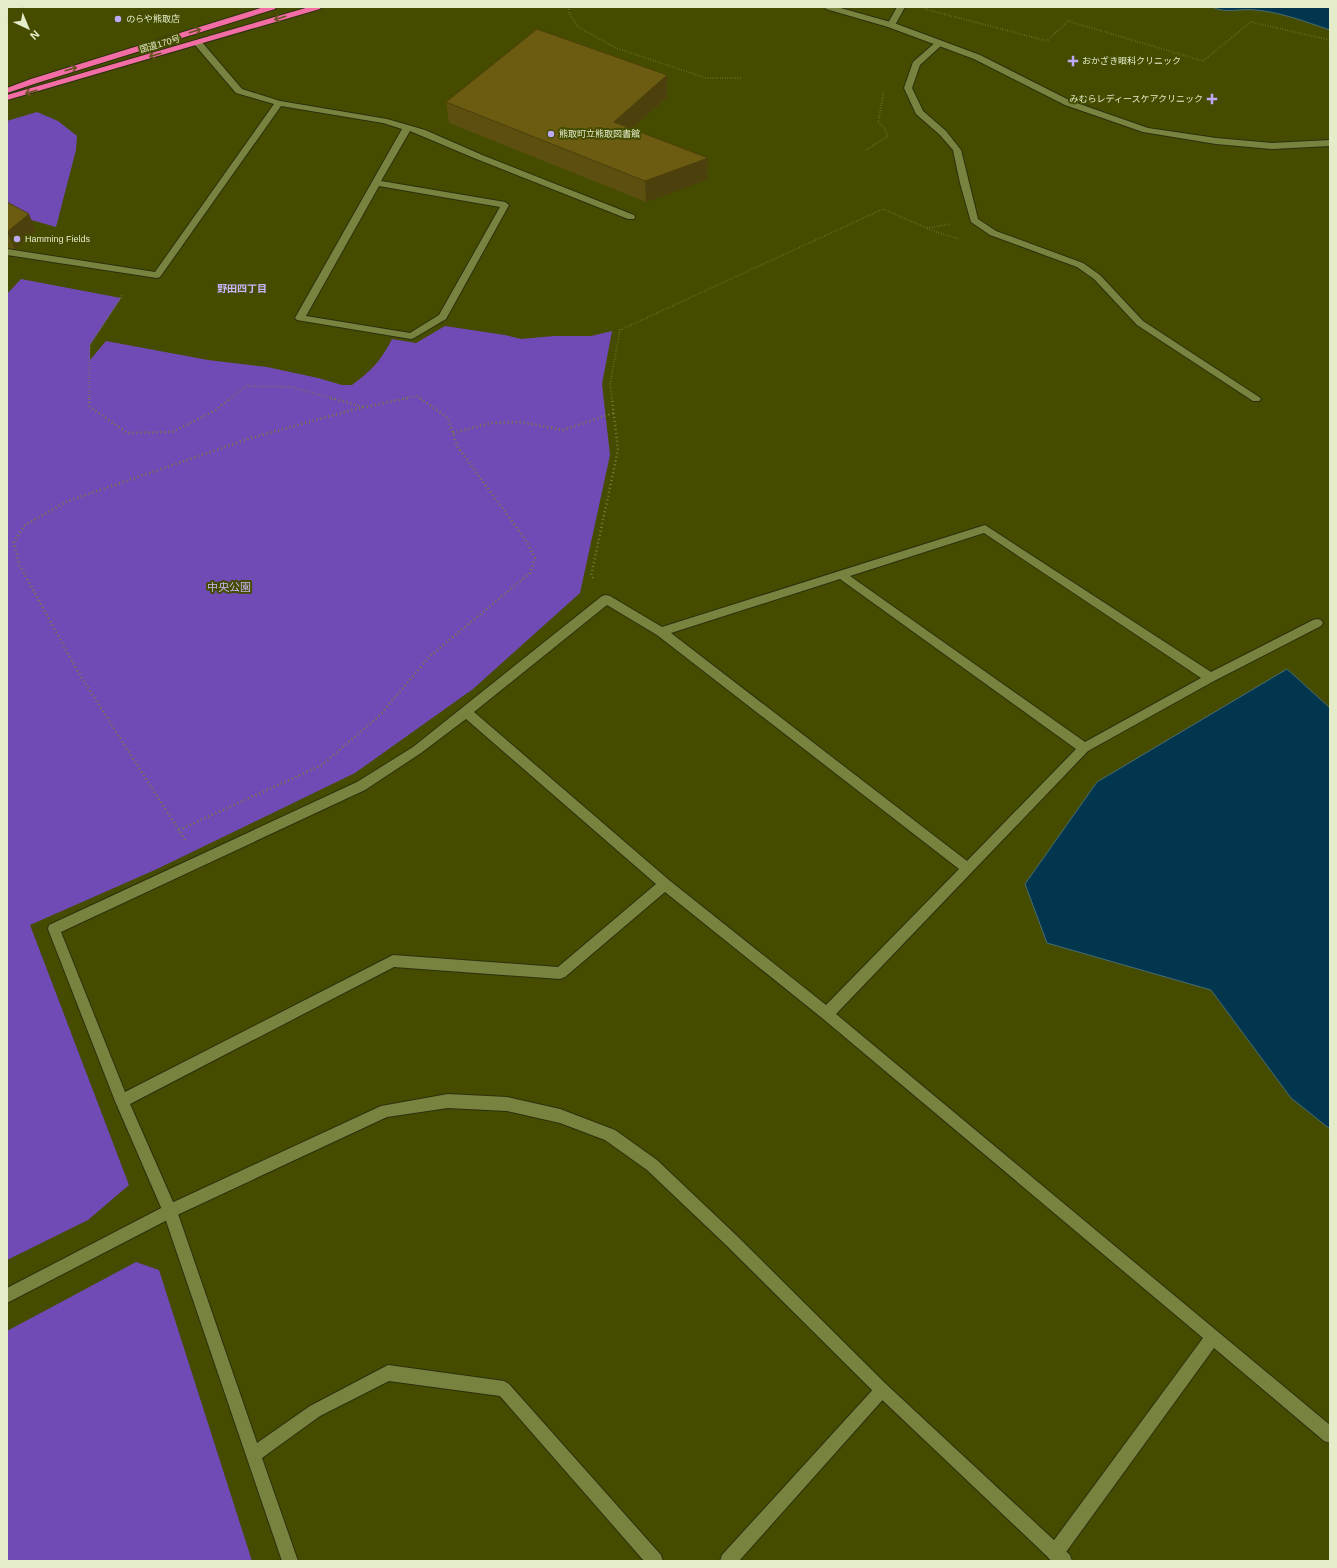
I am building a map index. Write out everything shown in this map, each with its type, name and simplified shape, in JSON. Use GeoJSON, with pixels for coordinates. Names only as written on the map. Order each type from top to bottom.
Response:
{"type":"FeatureCollection","features":[{"type":"Feature","properties":{"kind":"highway","name":"国道170号"},"geometry":{"type":"LineString","coordinates":[[7,90],[272,7]]}},
{"type":"Feature","properties":{"kind":"highway","name":"国道170号"},"geometry":{"type":"LineString","coordinates":[[7,98],[317,7]]}},
{"type":"Feature","properties":{"kind":"street"},"geometry":{"type":"LineString","coordinates":[[829,7],[891,25],[977,57],[1068,103],[1146,130],[1216,141],[1272,146],[1330,143]]}},
{"type":"Feature","properties":{"kind":"street"},"geometry":{"type":"LineString","coordinates":[[891,25],[901,7]]}},
{"type":"Feature","properties":{"kind":"street"},"geometry":{"type":"LineString","coordinates":[[198,43],[239,91],[279,103],[384,121],[422,132],[477,156],[631,217]]}},
{"type":"Feature","properties":{"kind":"street"},"geometry":{"type":"LineString","coordinates":[[940,43],[916,64],[908,88],[920,112],[943,133],[957,150],[974,220],[993,233],[1080,265],[1097,277],[1140,323],[1256,399]]}},
{"type":"Feature","properties":{"kind":"street"},"geometry":{"type":"LineString","coordinates":[[7,252],[157,275],[279,103]]}},
{"type":"Feature","properties":{"kind":"street"},"geometry":{"type":"LineString","coordinates":[[376,183],[505,205],[443,317],[411,336],[300,318],[376,183],[407,128]]}},
{"type":"Feature","properties":{"kind":"street"},"geometry":{"type":"LineString","coordinates":[[661,632],[984,529],[1210,678]]}},
{"type":"Feature","properties":{"kind":"street"},"geometry":{"type":"LineString","coordinates":[[840,574],[1084,748]]}},
{"type":"Feature","properties":{"kind":"street"},"geometry":{"type":"LineString","coordinates":[[290,1561],[170,1211],[122,1101],[54,929],[361,786],[417,750],[606,599],[661,632],[968,869]]}},
{"type":"Feature","properties":{"kind":"street"},"geometry":{"type":"LineString","coordinates":[[827,1014],[1084,748],[1210,678],[1317,623]]}},
{"type":"Feature","properties":{"kind":"street"},"geometry":{"type":"LineString","coordinates":[[466,712],[665,884],[827,1014],[1330,1435]]}},
{"type":"Feature","properties":{"kind":"street"},"geometry":{"type":"LineString","coordinates":[[122,1101],[393,961],[560,973],[665,884]]}},
{"type":"Feature","properties":{"kind":"street"},"geometry":{"type":"LineString","coordinates":[[7,1296],[170,1211],[386,1110],[448,1101],[507,1104],[560,1116],[610,1135],[652,1164],[882,1390],[1060,1557],[1213,1337]]}},
{"type":"Feature","properties":{"kind":"street"},"geometry":{"type":"LineString","coordinates":[[254,1456],[315,1411],[388,1373],[504,1389],[655,1561]]}},
{"type":"Feature","properties":{"kind":"street"},"geometry":{"type":"LineString","coordinates":[[728,1561],[882,1390]]}},
{"type":"Feature","properties":{"kind":"path"},"geometry":{"type":"LineString","coordinates":[[569,7],[569,13],[578,27],[616,48],[706,78],[742,78]]}},
{"type":"Feature","properties":{"kind":"path"},"geometry":{"type":"LineString","coordinates":[[919,7],[1047,41],[1068,21],[1203,61],[1251,22],[1330,40]]}},
{"type":"Feature","properties":{"kind":"path"},"geometry":{"type":"LineString","coordinates":[[866,150],[888,136],[885,129],[878,122],[884,90]]}},
{"type":"Feature","properties":{"kind":"path"},"geometry":{"type":"LineString","coordinates":[[606,599],[591,576],[618,450],[610,384],[620,330],[883,209]]}},
{"type":"Feature","properties":{"kind":"path"},"geometry":{"type":"LineString","coordinates":[[138,272],[90,345],[89,406],[127,433],[172,432],[216,410],[246,386],[291,387],[364,407]]}},
{"type":"Feature","properties":{"kind":"path"},"geometry":{"type":"LineString","coordinates":[[418,396],[448,418],[453,433],[457,446],[525,539],[534,558],[530,573],[430,656],[380,715],[322,765],[179,830],[78,672],[19,564],[14,542],[25,525],[68,501],[251,438],[364,407],[418,396]]}},
{"type":"Feature","properties":{"kind":"path"},"geometry":{"type":"LineString","coordinates":[[453,433],[491,423],[521,422],[564,430],[614,413]]}},
{"type":"Feature","properties":{"kind":"green space"},"geometry":{"type":"Polygon","coordinates":[[[37,112],[58,121],[77,136],[76,150],[56,227],[7,213],[7,121],[37,112]]]}},
{"type":"Feature","properties":{"kind":"green space","name":"中央公園"},"geometry":{"type":"Polygon","coordinates":[[[21,279],[121,298],[90,345],[90,360],[106,341],[208,360],[267,367],[318,378],[342,385],[352,385],[365,375],[384,354],[392,339],[416,343],[445,326],[505,335],[521,339],[554,336],[591,336],[612,331],[602,384],[610,455],[580,593],[473,689],[355,773],[157,869],[30,925],[129,1185],[88,1220],[7,1260],[7,294],[21,279]]]}},
{"type":"Feature","properties":{"kind":"green space"},"geometry":{"type":"Polygon","coordinates":[[[136,1262],[159,1270],[252,1561],[7,1561],[7,1331],[136,1262]]]}},
{"type":"Feature","properties":{"kind":"water"},"geometry":{"type":"Polygon","coordinates":[[[1212,7],[1330,7],[1330,30],[1265,11],[1223,10],[1212,7]]]}},
{"type":"Feature","properties":{"kind":"water"},"geometry":{"type":"Polygon","coordinates":[[[1287,669],[1330,708],[1330,1129],[1291,1098],[1211,990],[1047,943],[1025,884],[1097,782],[1287,669]]]}},
{"type":"Feature","properties":{"kind":"building","name":"熊取町立熊取図書館"},"geometry":{"type":"Polygon","coordinates":[[[537,29],[667,75],[614,122],[708,158],[645,181],[446,102],[537,29]]]}},
{"type":"Feature","properties":{"kind":"building"},"geometry":{"type":"Polygon","coordinates":[[[7,202],[29,214],[7,232],[7,202]]]}},
{"type":"Feature","properties":{"kind":"place","name":"のらや熊取店"},"geometry":{"type":"Point","coordinates":[118,19]}},
{"type":"Feature","properties":{"kind":"place","name":"おかざき眼科クリニック"},"geometry":{"type":"Point","coordinates":[1073,61]}},
{"type":"Feature","properties":{"kind":"place","name":"みむらレディースケアクリニック"},"geometry":{"type":"Point","coordinates":[1212,99]}},
{"type":"Feature","properties":{"kind":"place","name":"熊取町立熊取図書館"},"geometry":{"type":"Point","coordinates":[551,134]}},
{"type":"Feature","properties":{"kind":"place","name":"Hamming Fields"},"geometry":{"type":"Point","coordinates":[17,239]}},
{"type":"Feature","properties":{"kind":"district","name":"野田四丁目"},"geometry":{"type":"Point","coordinates":[242,288]}}]}
